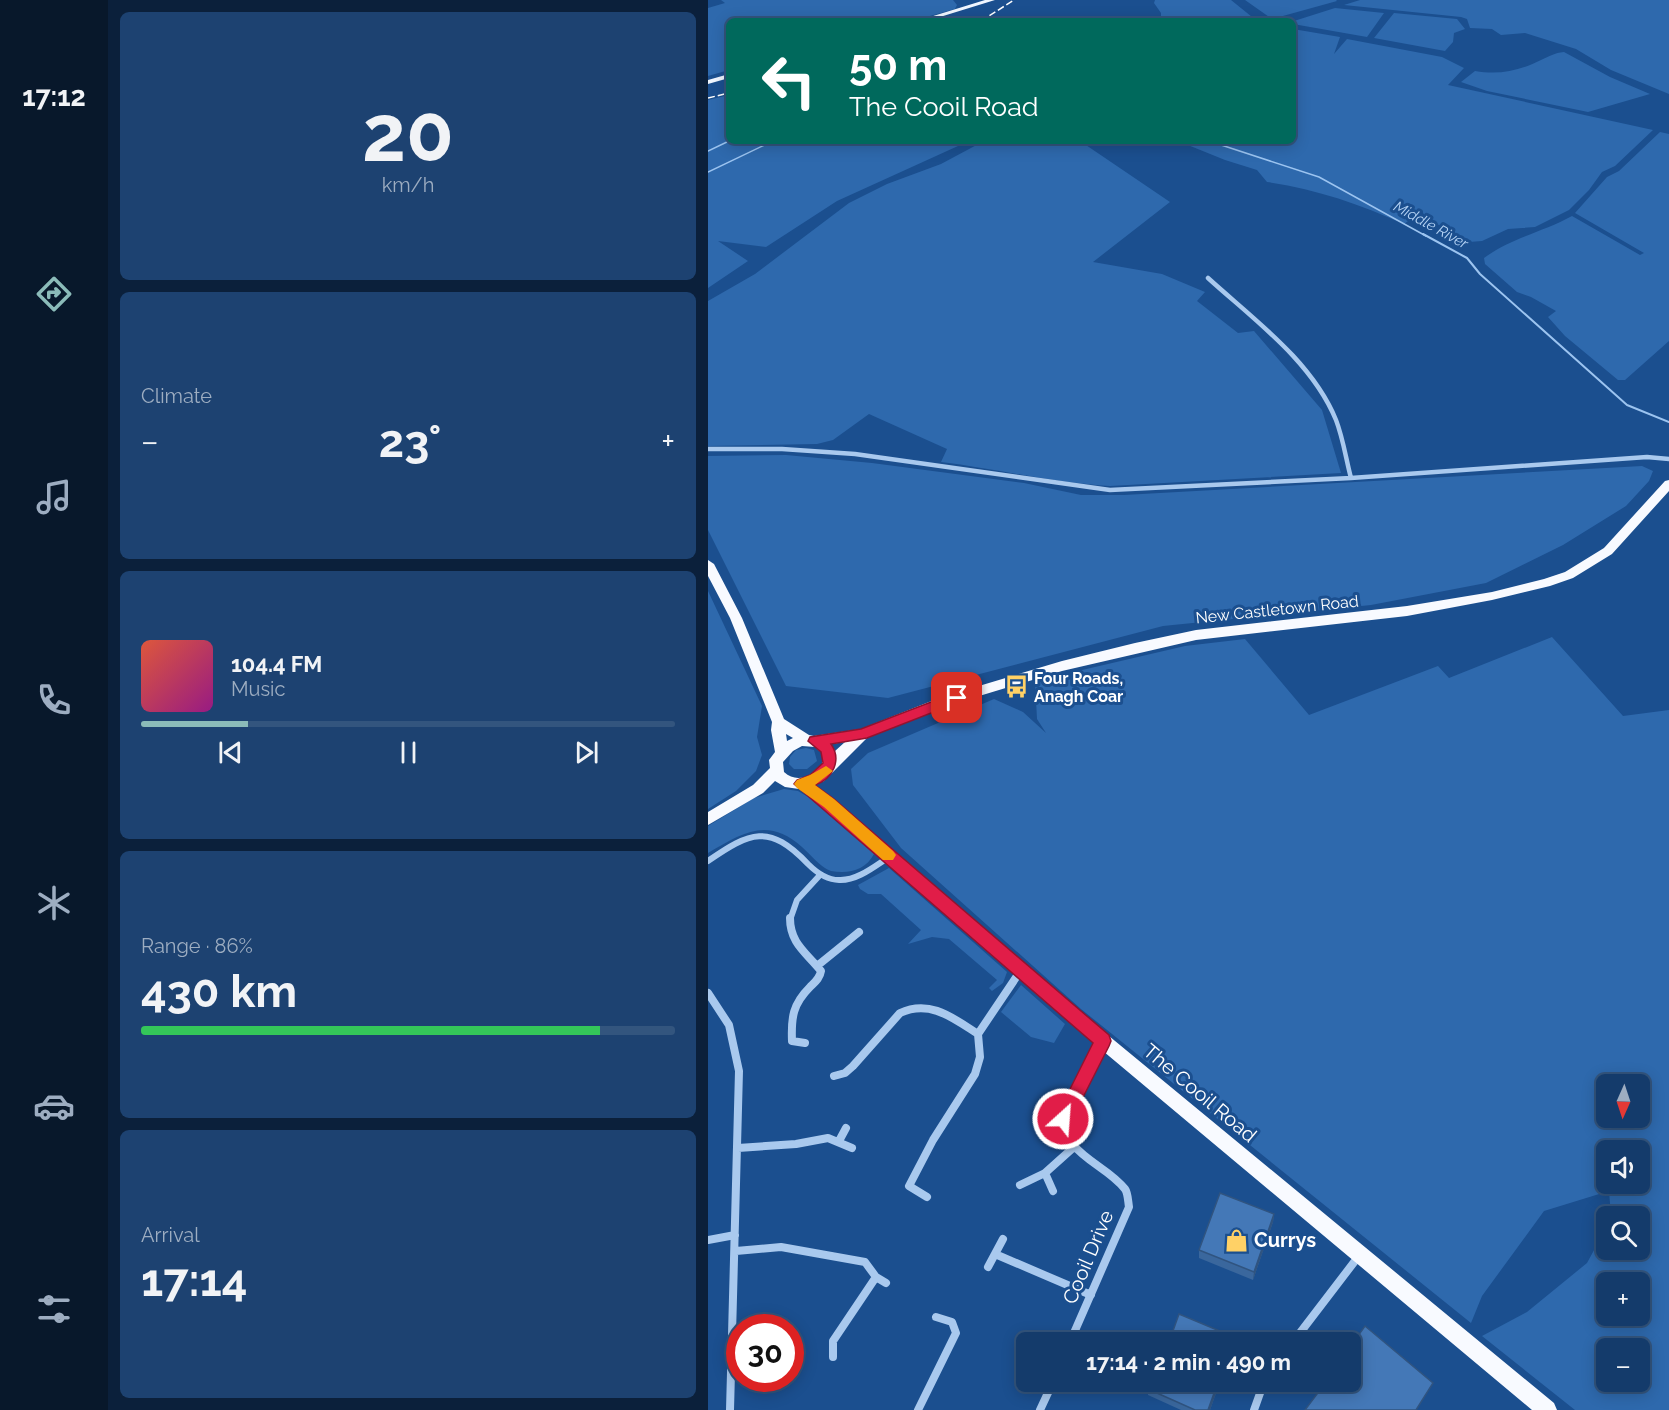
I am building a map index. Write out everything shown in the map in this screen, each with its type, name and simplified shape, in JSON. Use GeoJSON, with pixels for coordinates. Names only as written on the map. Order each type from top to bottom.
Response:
{"type":"FeatureCollection","features":[{"type":"Feature","properties":{"kind":"highway","name":"New Castletown Road"},"geometry":{"type":"LineString","coordinates":[[862,734],[950,700],[1062,666],[1135,648],[1196,635],[1407,611],[1492,596],[1546,583],[1569,575],[1608,551],[1669,484]]}},
{"type":"Feature","properties":{"kind":"highway"},"geometry":{"type":"LineString","coordinates":[[708,564],[736,618],[780,722],[827,748],[831,759],[826,769],[829,803]]}},
{"type":"Feature","properties":{"kind":"highway"},"geometry":{"type":"LineString","coordinates":[[780,722],[778,730],[782,751]]}},
{"type":"Feature","properties":{"kind":"highway"},"geometry":{"type":"LineString","coordinates":[[795,783],[780,778],[776,770],[776,760],[782,751],[795,743],[862,734]]}},
{"type":"Feature","properties":{"kind":"highway"},"geometry":{"type":"LineString","coordinates":[[758,789],[795,783],[826,769],[862,734]]}},
{"type":"Feature","properties":{"kind":"highway"},"geometry":{"type":"LineString","coordinates":[[708,819],[758,789],[776,770]]}},
{"type":"Feature","properties":{"kind":"highway","name":"The Cooil Road"},"geometry":{"type":"LineString","coordinates":[[795,783],[829,803],[1103,1041],[1547,1410]]}},
{"type":"Feature","properties":{"kind":"main road"},"geometry":{"type":"LineString","coordinates":[[930,18],[992,0]]}},
{"type":"Feature","properties":{"kind":"main road"},"geometry":{"type":"LineString","coordinates":[[708,82],[726,77]]}},
{"type":"Feature","properties":{"kind":"street"},"geometry":{"type":"LineString","coordinates":[[1208,278],[1245,312],[1274,334],[1318,389],[1336,420],[1351,478]]}},
{"type":"Feature","properties":{"kind":"street"},"geometry":{"type":"LineString","coordinates":[[708,448],[801,448],[902,460],[1089,489],[1351,478],[1612,459],[1669,459]]}},
{"type":"Feature","properties":{"kind":"street"},"geometry":{"type":"LineString","coordinates":[[708,861],[745,839],[767,836],[785,842],[820,875],[837,881],[857,878],[889,856]]}},
{"type":"Feature","properties":{"kind":"street"},"geometry":{"type":"LineString","coordinates":[[805,1043],[792,1041],[790,1016],[794,1002],[820,976],[821,971],[796,943],[790,920],[795,899],[820,875]]}},
{"type":"Feature","properties":{"kind":"street"},"geometry":{"type":"LineString","coordinates":[[817,966],[859,932]]}},
{"type":"Feature","properties":{"kind":"street"},"geometry":{"type":"LineString","coordinates":[[927,1197],[909,1186],[933,1140],[975,1074],[980,1057],[978,1034],[1021,970]]}},
{"type":"Feature","properties":{"kind":"street"},"geometry":{"type":"LineString","coordinates":[[708,993],[729,1024],[735,1043],[739,1071],[730,1410]]}},
{"type":"Feature","properties":{"kind":"street"},"geometry":{"type":"LineString","coordinates":[[834,1076],[845,1073],[853,1066],[908,1008],[936,1009],[978,1034]]}},
{"type":"Feature","properties":{"kind":"street","name":"Cooil Drive"},"geometry":{"type":"LineString","coordinates":[[1074,1332],[1122,1227],[1129,1200],[1126,1190],[1118,1182],[1074,1147],[1065,1136],[1063,1119],[1103,1041]]}},
{"type":"Feature","properties":{"kind":"street"},"geometry":{"type":"LineString","coordinates":[[839,1141],[846,1128]]}},
{"type":"Feature","properties":{"kind":"street"},"geometry":{"type":"LineString","coordinates":[[738,1148],[796,1144],[828,1138],[852,1148]]}},
{"type":"Feature","properties":{"kind":"street"},"geometry":{"type":"LineString","coordinates":[[1020,1185],[1045,1173],[1074,1147]]}},
{"type":"Feature","properties":{"kind":"street"},"geometry":{"type":"LineString","coordinates":[[1045,1173],[1053,1191]]}},
{"type":"Feature","properties":{"kind":"street"},"geometry":{"type":"LineString","coordinates":[[708,1240],[735,1235]]}},
{"type":"Feature","properties":{"kind":"street"},"geometry":{"type":"LineString","coordinates":[[988,1267],[1004,1239]]}},
{"type":"Feature","properties":{"kind":"street"},"geometry":{"type":"LineString","coordinates":[[736,1251],[781,1247],[866,1262],[876,1277],[886,1283]]}},
{"type":"Feature","properties":{"kind":"street"},"geometry":{"type":"LineString","coordinates":[[995,1254],[1091,1295]]}},
{"type":"Feature","properties":{"kind":"street"},"geometry":{"type":"LineString","coordinates":[[1301,1332],[1359,1256]]}},
{"type":"Feature","properties":{"kind":"street"},"geometry":{"type":"LineString","coordinates":[[833,1357],[833,1341],[876,1277]]}},
{"type":"Feature","properties":{"kind":"street"},"geometry":{"type":"LineString","coordinates":[[918,1410],[956,1333],[951,1322],[936,1317]]}},
{"type":"Feature","properties":{"kind":"street"},"geometry":{"type":"LineString","coordinates":[[1040,1410],[1048,1392]]}},
{"type":"Feature","properties":{"kind":"street"},"geometry":{"type":"LineString","coordinates":[[1254,1410],[1260,1392]]}},
{"type":"Feature","properties":{"kind":"shaded area"},"geometry":{"type":"Polygon","coordinates":[[[721,0],[953,0],[957,5],[955,9],[923,18],[726,18],[726,71],[708,76],[708,8],[725,3],[721,0]]]}},
{"type":"Feature","properties":{"kind":"shaded area"},"geometry":{"type":"Polygon","coordinates":[[[1155,0],[1231,0],[1253,18],[1161,18],[1161,13],[1154,3],[1155,0]]]}},
{"type":"Feature","properties":{"kind":"shaded area"},"geometry":{"type":"Polygon","coordinates":[[[1245,0],[1337,1],[1276,18],[1271,18],[1245,0]]]}},
{"type":"Feature","properties":{"kind":"shaded area"},"geometry":{"type":"Polygon","coordinates":[[[1360,0],[1669,0],[1669,94],[1611,70],[1576,49],[1525,33],[1501,35],[1492,29],[1470,28],[1467,19],[1461,17],[1344,5],[1360,0]]]}},
{"type":"Feature","properties":{"kind":"shaded area"},"geometry":{"type":"Polygon","coordinates":[[[1335,8],[1384,13],[1367,37],[1296,25],[1296,20],[1335,8]]]}},
{"type":"Feature","properties":{"kind":"shaded area"},"geometry":{"type":"Polygon","coordinates":[[[1394,13],[1457,19],[1465,29],[1454,33],[1453,42],[1445,51],[1374,38],[1394,13]]]}},
{"type":"Feature","properties":{"kind":"shaded area"},"geometry":{"type":"Polygon","coordinates":[[[1296,30],[1340,37],[1334,54],[1347,39],[1442,57],[1464,68],[1448,85],[1653,130],[1615,166],[1602,172],[1589,190],[1569,210],[1535,227],[1508,229],[1482,241],[1469,242],[1426,218],[1422,211],[1404,224],[1337,198],[1267,182],[1257,170],[1185,144],[1296,144],[1296,30]]]}},
{"type":"Feature","properties":{"kind":"shaded area"},"geometry":{"type":"Polygon","coordinates":[[[1564,52],[1610,77],[1650,94],[1588,112],[1487,91],[1461,82],[1475,71],[1492,73],[1509,71],[1564,52]]]}},
{"type":"Feature","properties":{"kind":"shaded area"},"geometry":{"type":"Polygon","coordinates":[[[726,96],[726,144],[962,144],[837,201],[766,247],[718,241],[748,261],[708,288],[708,100],[726,96]]]}},
{"type":"Feature","properties":{"kind":"shaded area"},"geometry":{"type":"Polygon","coordinates":[[[1660,132],[1669,134],[1669,341],[1625,380],[1618,380],[1565,336],[1548,317],[1556,311],[1517,292],[1485,264],[1484,258],[1505,245],[1572,216],[1640,255],[1644,253],[1575,213],[1607,177],[1619,171],[1660,132]]]}},
{"type":"Feature","properties":{"kind":"shaded area"},"geometry":{"type":"Polygon","coordinates":[[[978,144],[1084,144],[1170,202],[1093,262],[1162,274],[1205,292],[1197,301],[1238,333],[1254,331],[1322,410],[1341,473],[1110,486],[1068,482],[941,462],[947,449],[869,414],[833,440],[817,444],[708,446],[708,301],[755,274],[849,203],[887,184],[941,164],[978,144]]]}},
{"type":"Feature","properties":{"kind":"shaded area"},"geometry":{"type":"Polygon","coordinates":[[[786,455],[872,463],[1024,483],[1081,495],[1124,495],[1642,466],[1653,471],[1649,481],[1626,506],[1563,545],[1486,583],[1371,605],[1163,626],[888,698],[786,686],[708,530],[708,456],[786,455]]]}},
{"type":"Feature","properties":{"kind":"shaded area"},"geometry":{"type":"Polygon","coordinates":[[[708,591],[762,706],[757,737],[762,755],[756,771],[736,791],[708,809],[708,591]]]}},
{"type":"Feature","properties":{"kind":"shaded area"},"geometry":{"type":"Polygon","coordinates":[[[1552,637],[1623,716],[1669,710],[1669,1410],[1575,1410],[1482,1336],[1527,1312],[1587,1263],[1596,1246],[1596,1260],[1650,1260],[1650,1206],[1610,1206],[1609,1194],[1650,1194],[1650,1140],[1596,1140],[1596,1194],[1599,1194],[1544,1211],[1482,1296],[1471,1323],[1081,1009],[901,848],[853,785],[851,769],[868,753],[994,699],[1023,712],[1046,733],[1037,719],[1035,681],[1185,646],[1245,639],[1309,715],[1438,666],[1449,678],[1552,637]]]}},
{"type":"Feature","properties":{"kind":"shaded area"},"geometry":{"type":"Polygon","coordinates":[[[806,748],[814,750],[817,761],[807,769],[794,769],[789,764],[790,757],[796,750],[806,748]]]}},
{"type":"Feature","properties":{"kind":"shaded area"},"geometry":{"type":"Polygon","coordinates":[[[784,789],[798,791],[808,797],[874,854],[870,860],[856,870],[831,871],[819,864],[790,838],[778,832],[766,830],[744,834],[708,853],[708,826],[754,798],[784,789]]]}},
{"type":"Feature","properties":{"kind":"shaded area"},"geometry":{"type":"Polygon","coordinates":[[[889,868],[1007,972],[1003,983],[992,991],[989,988],[997,980],[949,939],[932,937],[908,944],[921,930],[881,894],[868,894],[858,885],[889,868]]]}},
{"type":"Feature","properties":{"kind":"shaded area"},"geometry":{"type":"Polygon","coordinates":[[[1021,985],[1065,1024],[1054,1043],[1031,1037],[1001,1012],[1021,985]]]}},
{"type":"Feature","properties":{"kind":"building","name":"Currys"},"geometry":{"type":"Polygon","coordinates":[[[1220,1193],[1274,1214],[1254,1272],[1199,1250],[1220,1193]]]}},
{"type":"Feature","properties":{"kind":"building"},"geometry":{"type":"Polygon","coordinates":[[[1179,1314],[1222,1332],[1173,1332],[1179,1314]]]}},
{"type":"Feature","properties":{"kind":"building"},"geometry":{"type":"Polygon","coordinates":[[[1365,1326],[1433,1383],[1416,1410],[1305,1410],[1318,1392],[1361,1392],[1361,1332],[1365,1326]]]}},
{"type":"Feature","properties":{"kind":"building"},"geometry":{"type":"Polygon","coordinates":[[[1155,1392],[1214,1392],[1208,1410],[1195,1410],[1155,1392]]]}},
{"type":"Feature","properties":{"kind":"waterway","name":"Middle River"},"geometry":{"type":"LineString","coordinates":[[708,151],[726,142]]}},
{"type":"Feature","properties":{"kind":"waterway"},"geometry":{"type":"LineString","coordinates":[[708,172],[767,144]]}},
{"type":"Feature","properties":{"kind":"waterway","name":"Middle River"},"geometry":{"type":"LineString","coordinates":[[1218,144],[1319,177],[1426,236]]}},
{"type":"Feature","properties":{"kind":"waterway","name":"Middle River"},"geometry":{"type":"LineString","coordinates":[[1423,234],[1467,258],[1480,274],[1627,405],[1669,422]]}},
{"type":"Feature","properties":{"kind":"railway"},"geometry":{"type":"LineString","coordinates":[[986,18],[1014,0]]}},
{"type":"Feature","properties":{"kind":"railway"},"geometry":{"type":"LineString","coordinates":[[708,98],[726,94]]}},
{"type":"Feature","properties":{"kind":"slow traffic"},"geometry":{"type":"LineString","coordinates":[[826,771],[815,780],[802,784],[829,803],[888,855]]}},
{"type":"Feature","properties":{"kind":"place","name":"Four Roads, Anagh Coar"},"geometry":{"type":"Point","coordinates":[1016,687]}},
{"type":"Feature","properties":{"kind":"place","name":"Currys"},"geometry":{"type":"Point","coordinates":[1236,1240]}},
{"type":"Feature","properties":{"kind":"route"},"geometry":{"type":"LineString","coordinates":[[957,698],[862,734],[815,741],[824,744],[831,759],[824,774],[802,784],[829,803],[1103,1041],[1063,1119]]}}]}
